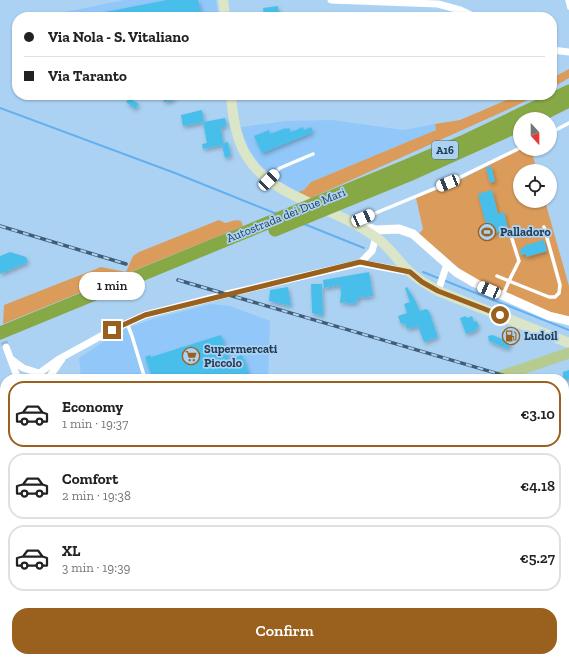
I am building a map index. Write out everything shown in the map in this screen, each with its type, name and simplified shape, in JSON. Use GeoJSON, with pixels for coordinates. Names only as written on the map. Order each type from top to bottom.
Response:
{"type":"FeatureCollection","features":[{"type":"Feature","properties":{"kind":"highway"},"geometry":{"type":"LineString","coordinates":[[557,89],[569,82]]}},
{"type":"Feature","properties":{"kind":"highway","name":"Autostrada dei Due Mari"},"geometry":{"type":"LineString","coordinates":[[557,97],[569,91]]}},
{"type":"Feature","properties":{"kind":"highway"},"geometry":{"type":"LineString","coordinates":[[325,204],[406,159],[536,100]]}},
{"type":"Feature","properties":{"kind":"highway","name":"Autostrada dei Due Mari"},"geometry":{"type":"LineString","coordinates":[[0,333],[248,236],[325,204],[550,100]]}},
{"type":"Feature","properties":{"kind":"highway"},"geometry":{"type":"LineString","coordinates":[[547,112],[569,101]]}},
{"type":"Feature","properties":{"kind":"highway","name":"Autostrada dei Due Mari"},"geometry":{"type":"LineString","coordinates":[[325,204],[444,160],[513,129]]}},
{"type":"Feature","properties":{"kind":"highway","name":"Autostrada dei Due Mari"},"geometry":{"type":"LineString","coordinates":[[3,345],[248,236]]}},
{"type":"Feature","properties":{"kind":"main road"},"geometry":{"type":"LineString","coordinates":[[223,0],[224,12]]}},
{"type":"Feature","properties":{"kind":"main road"},"geometry":{"type":"LineString","coordinates":[[232,100],[234,124],[246,157],[269,180],[296,197],[353,223],[376,237],[410,272],[422,282],[440,283],[569,343]]}},
{"type":"Feature","properties":{"kind":"main road"},"geometry":{"type":"LineString","coordinates":[[508,374],[569,353]]}},
{"type":"Feature","properties":{"kind":"street"},"geometry":{"type":"LineString","coordinates":[[332,0],[438,4],[465,12]]}},
{"type":"Feature","properties":{"kind":"street"},"geometry":{"type":"LineString","coordinates":[[557,51],[569,52]]}},
{"type":"Feature","properties":{"kind":"street"},"geometry":{"type":"LineString","coordinates":[[353,223],[368,229],[386,231],[399,230],[413,234],[456,272],[475,284],[549,316],[569,321]]}},
{"type":"Feature","properties":{"kind":"street"},"geometry":{"type":"LineString","coordinates":[[360,262],[372,250],[376,237],[386,231]]}},
{"type":"Feature","properties":{"kind":"street"},"geometry":{"type":"LineString","coordinates":[[11,359],[23,368],[39,373],[112,330],[145,315],[360,262],[410,272]]}},
{"type":"Feature","properties":{"kind":"street"},"geometry":{"type":"LineString","coordinates":[[440,283],[447,264]]}},
{"type":"Feature","properties":{"kind":"street"},"geometry":{"type":"LineString","coordinates":[[3,345],[11,359],[16,374]]}},
{"type":"Feature","properties":{"kind":"street"},"geometry":{"type":"LineString","coordinates":[[52,374],[63,358]]}},
{"type":"Feature","properties":{"kind":"lane"},"geometry":{"type":"LineString","coordinates":[[567,0],[569,8]]}},
{"type":"Feature","properties":{"kind":"lane"},"geometry":{"type":"LineString","coordinates":[[557,129],[569,123]]}},
{"type":"Feature","properties":{"kind":"lane"},"geometry":{"type":"LineString","coordinates":[[353,223],[448,183],[513,151]]}},
{"type":"Feature","properties":{"kind":"lane"},"geometry":{"type":"LineString","coordinates":[[269,180],[280,168],[313,154]]}},
{"type":"Feature","properties":{"kind":"lane"},"geometry":{"type":"LineString","coordinates":[[496,276],[549,298],[555,297],[559,293],[560,286],[544,227]]}},
{"type":"Feature","properties":{"kind":"lane"},"geometry":{"type":"LineString","coordinates":[[503,296],[519,261],[512,239]]}},
{"type":"Feature","properties":{"kind":"lane"},"geometry":{"type":"LineString","coordinates":[[127,323],[143,374]]}},
{"type":"Feature","properties":{"kind":"shaded area"},"geometry":{"type":"Polygon","coordinates":[[[124,0],[216,0],[217,12],[65,12],[124,0]]]}},
{"type":"Feature","properties":{"kind":"shaded area"},"geometry":{"type":"Polygon","coordinates":[[[569,69],[569,78],[557,85],[557,75],[569,69]]]}},
{"type":"Feature","properties":{"kind":"shaded area"},"geometry":{"type":"Polygon","coordinates":[[[506,100],[528,100],[309,199],[299,193],[311,182],[436,130],[435,124],[460,120],[506,100]]]}},
{"type":"Feature","properties":{"kind":"shaded area"},"geometry":{"type":"Polygon","coordinates":[[[332,120],[403,130],[435,124],[436,130],[311,182],[299,193],[279,182],[260,165],[249,149],[240,127],[287,121],[332,120]]]}},
{"type":"Feature","properties":{"kind":"shaded area","name":"Palladoro"},"geometry":{"type":"Polygon","coordinates":[[[513,153],[513,156],[533,156],[535,164],[513,164],[513,208],[547,208],[569,286],[569,318],[559,316],[469,277],[419,234],[423,229],[416,198],[456,182],[513,153]]]}},
{"type":"Feature","properties":{"kind":"shaded area"},"geometry":{"type":"Polygon","coordinates":[[[219,220],[225,223],[239,220],[243,226],[3,324],[4,305],[101,267],[126,272],[133,256],[139,252],[219,220]]]}},
{"type":"Feature","properties":{"kind":"shaded area"},"geometry":{"type":"Polygon","coordinates":[[[211,304],[230,306],[270,321],[268,374],[81,374],[79,358],[119,331],[153,319],[211,304]]]}},
{"type":"Feature","properties":{"kind":"building"},"geometry":{"type":"Polygon","coordinates":[[[167,0],[198,0],[201,12],[105,12],[167,0]]]}},
{"type":"Feature","properties":{"kind":"building"},"geometry":{"type":"Polygon","coordinates":[[[278,6],[279,12],[263,12],[263,8],[278,6]]]}},
{"type":"Feature","properties":{"kind":"building"},"geometry":{"type":"Polygon","coordinates":[[[128,100],[132,100],[139,104],[135,109],[126,102],[128,100]]]}},
{"type":"Feature","properties":{"kind":"building"},"geometry":{"type":"Polygon","coordinates":[[[164,100],[174,100],[164,102],[164,100]]]}},
{"type":"Feature","properties":{"kind":"building"},"geometry":{"type":"Polygon","coordinates":[[[202,110],[204,122],[183,126],[181,115],[202,110]]]}},
{"type":"Feature","properties":{"kind":"building"},"geometry":{"type":"Polygon","coordinates":[[[225,118],[227,126],[221,127],[223,143],[228,142],[231,156],[225,158],[222,145],[203,149],[202,144],[207,143],[203,122],[225,118]]]}},
{"type":"Feature","properties":{"kind":"building"},"geometry":{"type":"Polygon","coordinates":[[[303,127],[304,130],[311,127],[313,132],[262,153],[254,136],[269,130],[270,134],[286,128],[289,128],[291,132],[303,127]]]}},
{"type":"Feature","properties":{"kind":"building"},"geometry":{"type":"Polygon","coordinates":[[[491,166],[495,181],[490,183],[486,168],[491,166]]]}},
{"type":"Feature","properties":{"kind":"building"},"geometry":{"type":"Polygon","coordinates":[[[492,190],[498,214],[504,212],[508,229],[487,236],[484,225],[486,225],[478,194],[492,190]]]}},
{"type":"Feature","properties":{"kind":"building"},"geometry":{"type":"Polygon","coordinates":[[[544,240],[547,251],[526,257],[526,254],[521,255],[520,249],[524,248],[523,246],[544,240]]]}},
{"type":"Feature","properties":{"kind":"building"},"geometry":{"type":"Polygon","coordinates":[[[10,252],[26,257],[28,262],[0,274],[0,256],[10,252]]]}},
{"type":"Feature","properties":{"kind":"building"},"geometry":{"type":"Polygon","coordinates":[[[369,272],[373,296],[357,298],[358,302],[348,304],[347,302],[340,303],[340,285],[324,288],[323,280],[369,272]]]}},
{"type":"Feature","properties":{"kind":"building"},"geometry":{"type":"Polygon","coordinates":[[[311,284],[322,284],[323,316],[312,313],[311,284]]]}},
{"type":"Feature","properties":{"kind":"building"},"geometry":{"type":"Polygon","coordinates":[[[288,287],[291,306],[269,301],[270,290],[288,287]]]}},
{"type":"Feature","properties":{"kind":"building"},"geometry":{"type":"Polygon","coordinates":[[[407,287],[420,311],[426,309],[429,311],[438,337],[424,342],[418,326],[407,329],[405,323],[401,324],[398,316],[407,313],[404,304],[410,302],[405,288],[407,287]]]}},
{"type":"Feature","properties":{"kind":"building"},"geometry":{"type":"Polygon","coordinates":[[[466,316],[467,318],[472,316],[474,322],[477,321],[479,327],[476,328],[477,330],[466,334],[460,318],[466,316]]]}},
{"type":"Feature","properties":{"kind":"building"},"geometry":{"type":"Polygon","coordinates":[[[509,329],[515,331],[508,349],[489,341],[488,336],[492,335],[505,340],[509,329]]]}},
{"type":"Feature","properties":{"kind":"building","name":"Supermercati Piccolo"},"geometry":{"type":"Polygon","coordinates":[[[221,335],[229,360],[242,355],[249,374],[151,374],[145,357],[150,355],[151,357],[221,335]]]}},
{"type":"Feature","properties":{"kind":"building"},"geometry":{"type":"Polygon","coordinates":[[[569,370],[569,374],[563,374],[563,372],[569,370]]]}},
{"type":"Feature","properties":{"kind":"waterway"},"geometry":{"type":"LineString","coordinates":[[0,108],[175,173],[277,214]]}},
{"type":"Feature","properties":{"kind":"waterway"},"geometry":{"type":"LineString","coordinates":[[304,224],[364,248]]}},
{"type":"Feature","properties":{"kind":"waterway"},"geometry":{"type":"LineString","coordinates":[[423,272],[569,330]]}},
{"type":"Feature","properties":{"kind":"tunnel"},"geometry":{"type":"LineString","coordinates":[[0,332],[6,347]]}},
{"type":"Feature","properties":{"kind":"railway"},"geometry":{"type":"LineString","coordinates":[[0,226],[126,264]]}},
{"type":"Feature","properties":{"kind":"railway"},"geometry":{"type":"LineString","coordinates":[[178,280],[499,374]]}},
{"type":"Feature","properties":{"kind":"place","name":"Palladoro"},"geometry":{"type":"Point","coordinates":[487,232]}},
{"type":"Feature","properties":{"kind":"place","name":"Ludoil"},"geometry":{"type":"Point","coordinates":[511,336]}},
{"type":"Feature","properties":{"kind":"place","name":"Supermercati Piccolo"},"geometry":{"type":"Point","coordinates":[191,356]}},
{"type":"Feature","properties":{"kind":"route"},"geometry":{"type":"LineString","coordinates":[[112,330],[145,315],[360,262],[410,272],[422,282],[438,291],[500,315]]}}]}
